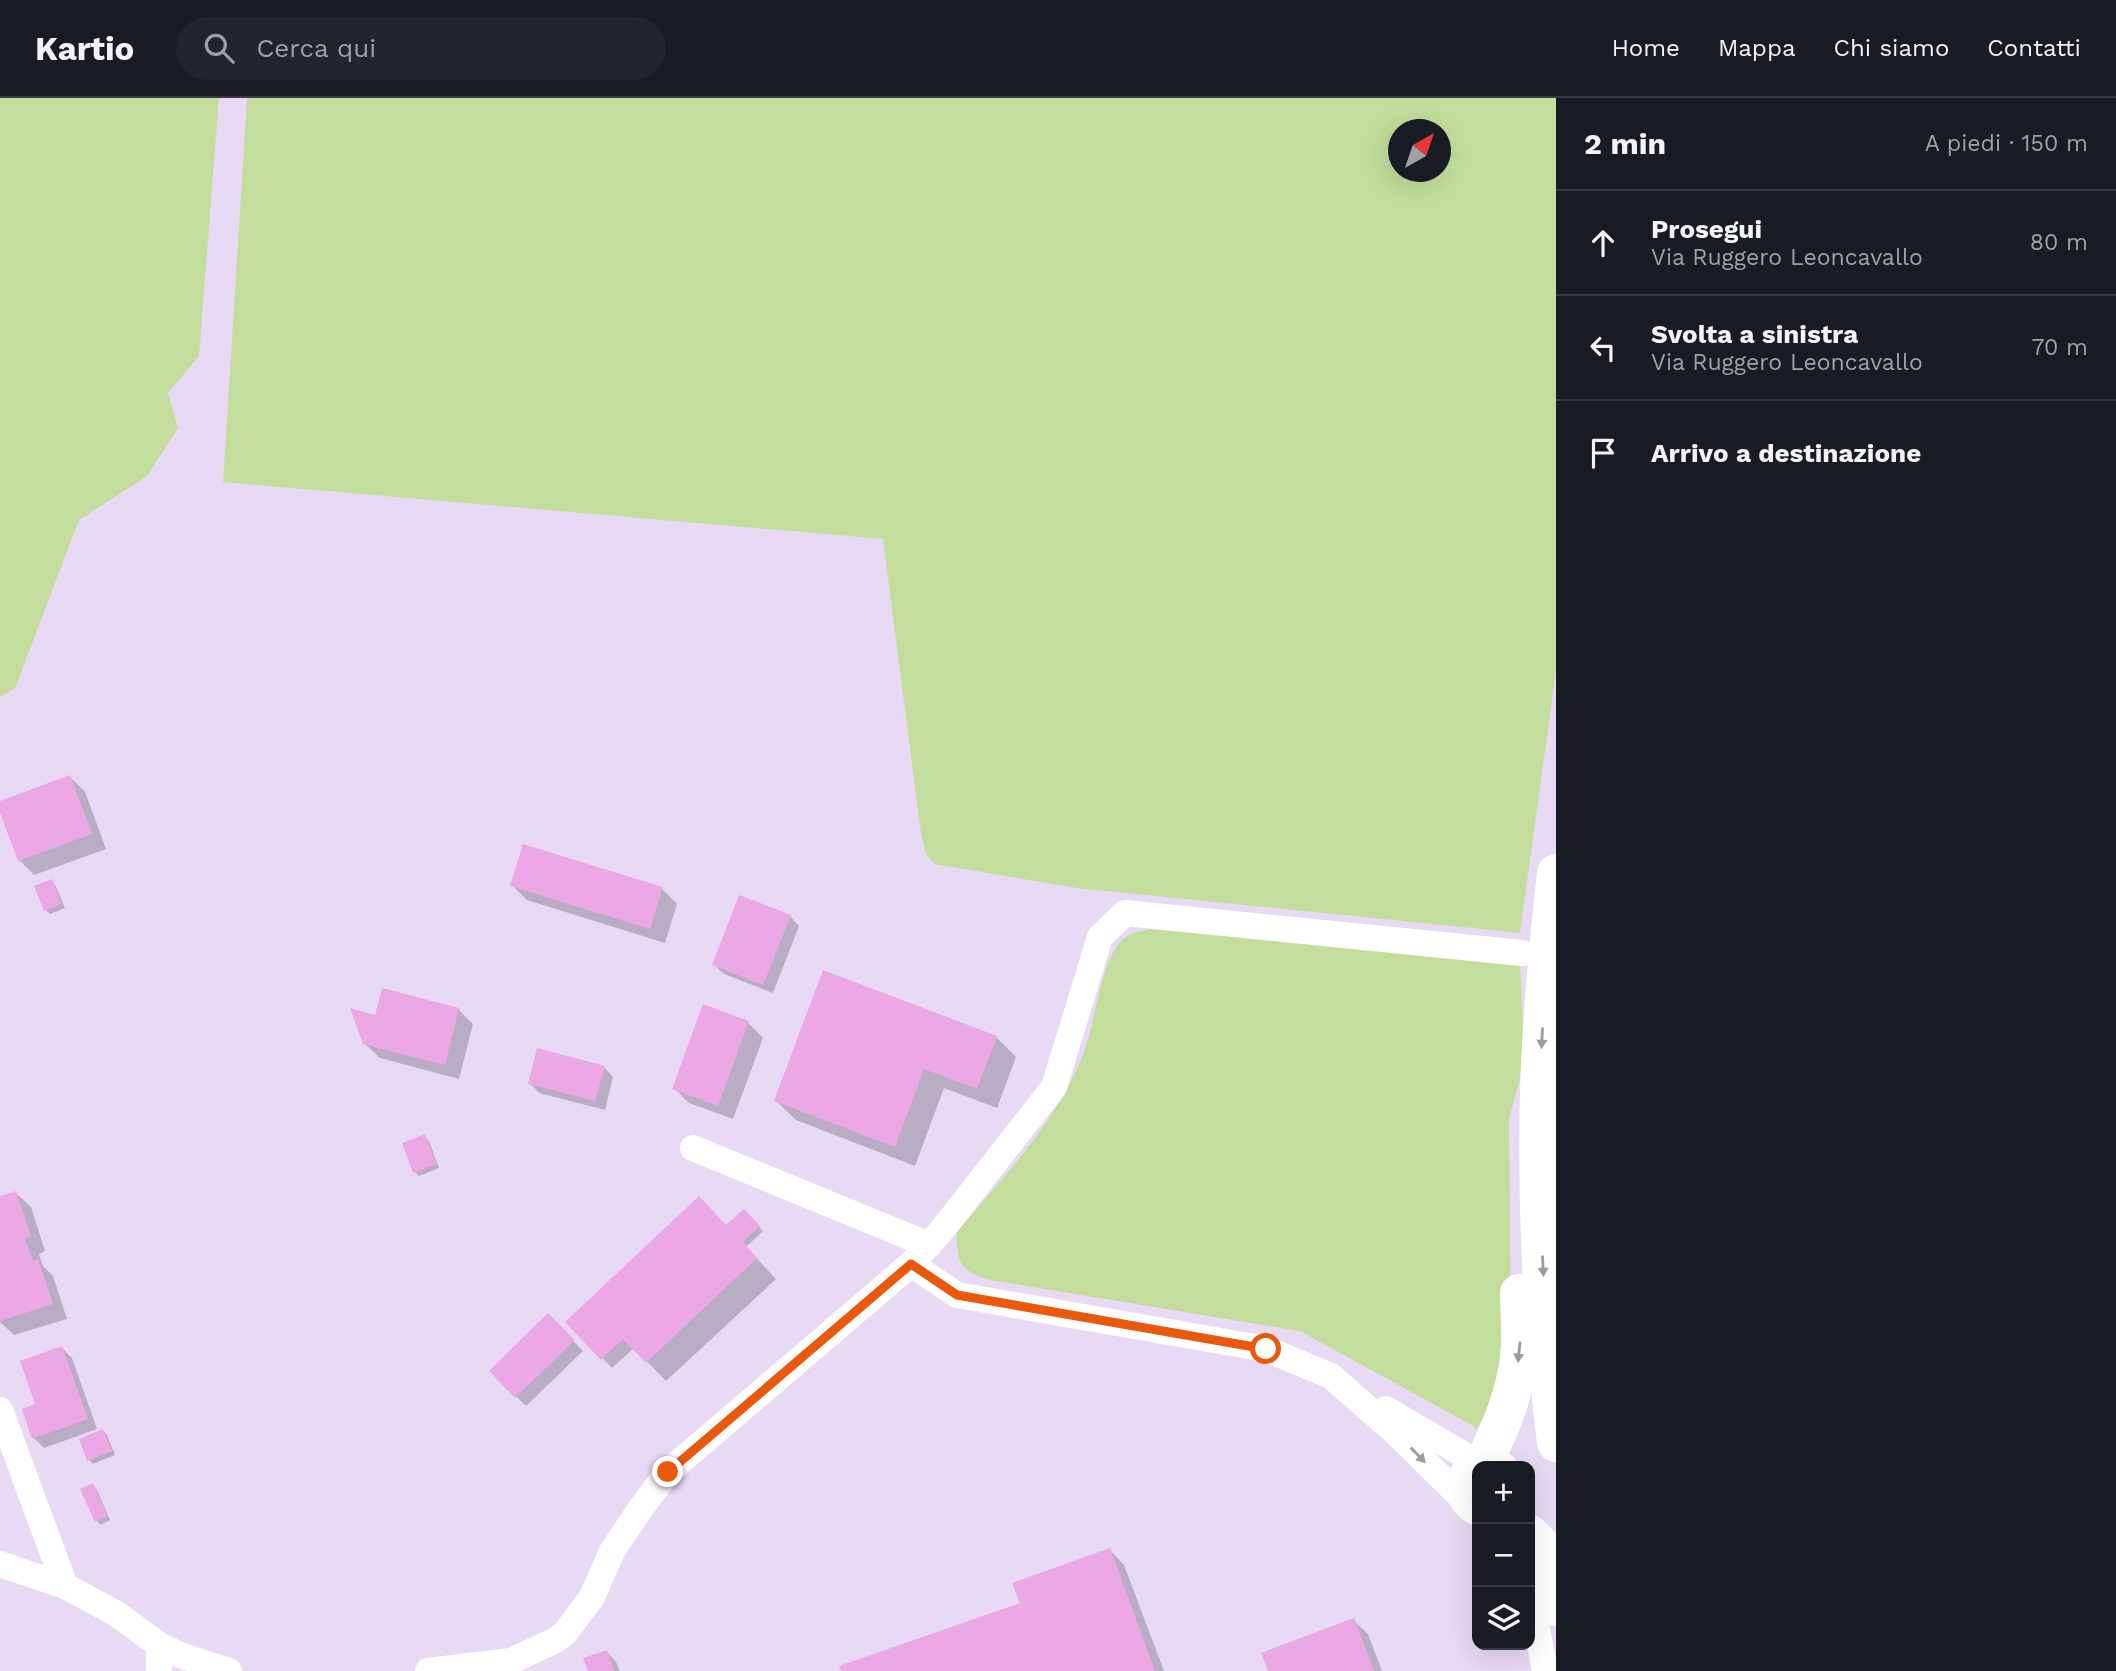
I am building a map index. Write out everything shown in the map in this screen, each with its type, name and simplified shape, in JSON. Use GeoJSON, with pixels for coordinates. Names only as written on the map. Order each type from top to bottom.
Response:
{"type":"FeatureCollection","features":[{"type":"Feature","properties":{"kind":"main road"},"geometry":{"type":"LineString","coordinates":[[1556,873],[1539,1090],[1540,1200],[1549,1380],[1556,1443]]}},
{"type":"Feature","properties":{"kind":"main road"},"geometry":{"type":"LineString","coordinates":[[1489,1461],[1514,1389],[1520,1345],[1516,1193],[1539,1090]]}},
{"type":"Feature","properties":{"kind":"main road"},"geometry":{"type":"LineString","coordinates":[[1535,1539],[1545,1549],[1556,1607]]}},
{"type":"Feature","properties":{"kind":"street"},"geometry":{"type":"LineString","coordinates":[[428,1671],[511,1661],[565,1633],[592,1597],[612,1551],[668,1472],[911,1264],[929,1245],[1054,1087],[1100,937],[1125,913],[1522,953]]}},
{"type":"Feature","properties":{"kind":"street"},"geometry":{"type":"LineString","coordinates":[[693,1148],[929,1245]]}},
{"type":"Feature","properties":{"kind":"street"},"geometry":{"type":"LineString","coordinates":[[911,1264],[957,1295],[1266,1349],[1331,1376],[1484,1461]]}},
{"type":"Feature","properties":{"kind":"street"},"geometry":{"type":"LineString","coordinates":[[1331,1376],[1396,1433],[1469,1505]]}},
{"type":"Feature","properties":{"kind":"street"},"geometry":{"type":"LineString","coordinates":[[0,1410],[65,1586]]}},
{"type":"Feature","properties":{"kind":"street"},"geometry":{"type":"LineString","coordinates":[[1469,1505],[1458,1489],[1462,1473],[1472,1469]]}},
{"type":"Feature","properties":{"kind":"street"},"geometry":{"type":"LineString","coordinates":[[0,1564],[65,1586],[117,1614],[159,1645],[229,1671]]}},
{"type":"Feature","properties":{"kind":"street"},"geometry":{"type":"LineString","coordinates":[[1535,1619],[1545,1671]]}},
{"type":"Feature","properties":{"kind":"street"},"geometry":{"type":"LineString","coordinates":[[159,1645],[159,1671]]}},
{"type":"Feature","properties":{"kind":"green space"},"geometry":{"type":"Polygon","coordinates":[[[0,98],[219,98],[199,356],[168,393],[178,428],[147,476],[79,520],[15,688],[0,697],[0,98]]]}},
{"type":"Feature","properties":{"kind":"green space"},"geometry":{"type":"Polygon","coordinates":[[[247,98],[1556,98],[1556,671],[1520,933],[1077,888],[934,864],[926,854],[921,834],[883,539],[223,482],[247,98]]]}},
{"type":"Feature","properties":{"kind":"green space"},"geometry":{"type":"Polygon","coordinates":[[[1151,929],[1520,963],[1525,1062],[1509,1118],[1511,1326],[1497,1396],[1477,1428],[1300,1331],[990,1280],[972,1273],[962,1264],[957,1232],[1011,1169],[1060,1101],[1084,1052],[1103,978],[1114,951],[1128,936],[1151,929]]]}},
{"type":"Feature","properties":{"kind":"building"},"geometry":{"type":"Polygon","coordinates":[[[70,775],[92,834],[18,861],[0,813],[0,801],[70,775]]]}},
{"type":"Feature","properties":{"kind":"building"},"geometry":{"type":"Polygon","coordinates":[[[523,844],[663,887],[650,929],[510,886],[523,844]]]}},
{"type":"Feature","properties":{"kind":"building"},"geometry":{"type":"Polygon","coordinates":[[[52,879],[61,904],[44,911],[34,886],[52,879]]]}},
{"type":"Feature","properties":{"kind":"building"},"geometry":{"type":"Polygon","coordinates":[[[739,895],[791,915],[763,985],[712,965],[739,895]]]}},
{"type":"Feature","properties":{"kind":"building"},"geometry":{"type":"Polygon","coordinates":[[[823,970],[997,1036],[977,1089],[924,1069],[895,1147],[774,1101],[823,970]]]}},
{"type":"Feature","properties":{"kind":"building"},"geometry":{"type":"Polygon","coordinates":[[[382,988],[459,1008],[445,1065],[363,1044],[350,1008],[375,1015],[382,988]]]}},
{"type":"Feature","properties":{"kind":"building"},"geometry":{"type":"Polygon","coordinates":[[[703,1004],[749,1021],[718,1106],[672,1089],[703,1004]]]}},
{"type":"Feature","properties":{"kind":"building"},"geometry":{"type":"Polygon","coordinates":[[[537,1048],[605,1066],[595,1101],[528,1084],[537,1048]]]}},
{"type":"Feature","properties":{"kind":"building"},"geometry":{"type":"Polygon","coordinates":[[[425,1134],[436,1164],[413,1173],[402,1143],[425,1134]]]}},
{"type":"Feature","properties":{"kind":"building"},"geometry":{"type":"Polygon","coordinates":[[[16,1191],[31,1236],[25,1239],[33,1261],[38,1259],[53,1304],[0,1321],[0,1196],[16,1191]]]}},
{"type":"Feature","properties":{"kind":"building"},"geometry":{"type":"Polygon","coordinates":[[[699,1196],[726,1225],[744,1209],[760,1226],[743,1242],[757,1258],[646,1363],[623,1339],[601,1360],[565,1322],[699,1196]]]}},
{"type":"Feature","properties":{"kind":"building"},"geometry":{"type":"Polygon","coordinates":[[[548,1313],[575,1340],[515,1398],[489,1371],[548,1313]]]}},
{"type":"Feature","properties":{"kind":"building"},"geometry":{"type":"Polygon","coordinates":[[[62,1346],[88,1419],[32,1439],[22,1409],[35,1404],[20,1361],[62,1346]]]}},
{"type":"Feature","properties":{"kind":"building"},"geometry":{"type":"Polygon","coordinates":[[[103,1429],[112,1451],[87,1461],[79,1439],[103,1429]]]}},
{"type":"Feature","properties":{"kind":"building"},"geometry":{"type":"Polygon","coordinates":[[[93,1483],[107,1516],[95,1522],[80,1489],[93,1483]]]}},
{"type":"Feature","properties":{"kind":"building"},"geometry":{"type":"Polygon","coordinates":[[[1110,1548],[1155,1671],[841,1671],[839,1666],[1020,1603],[1012,1583],[1110,1548]]]}},
{"type":"Feature","properties":{"kind":"building"},"geometry":{"type":"Polygon","coordinates":[[[1354,1618],[1374,1671],[1268,1671],[1261,1653],[1354,1618]]]}},
{"type":"Feature","properties":{"kind":"building"},"geometry":{"type":"Polygon","coordinates":[[[607,1650],[614,1671],[588,1671],[583,1658],[607,1650]]]}},
{"type":"Feature","properties":{"kind":"route"},"geometry":{"type":"LineString","coordinates":[[668,1472],[911,1264],[957,1295],[1266,1349]]}}]}
